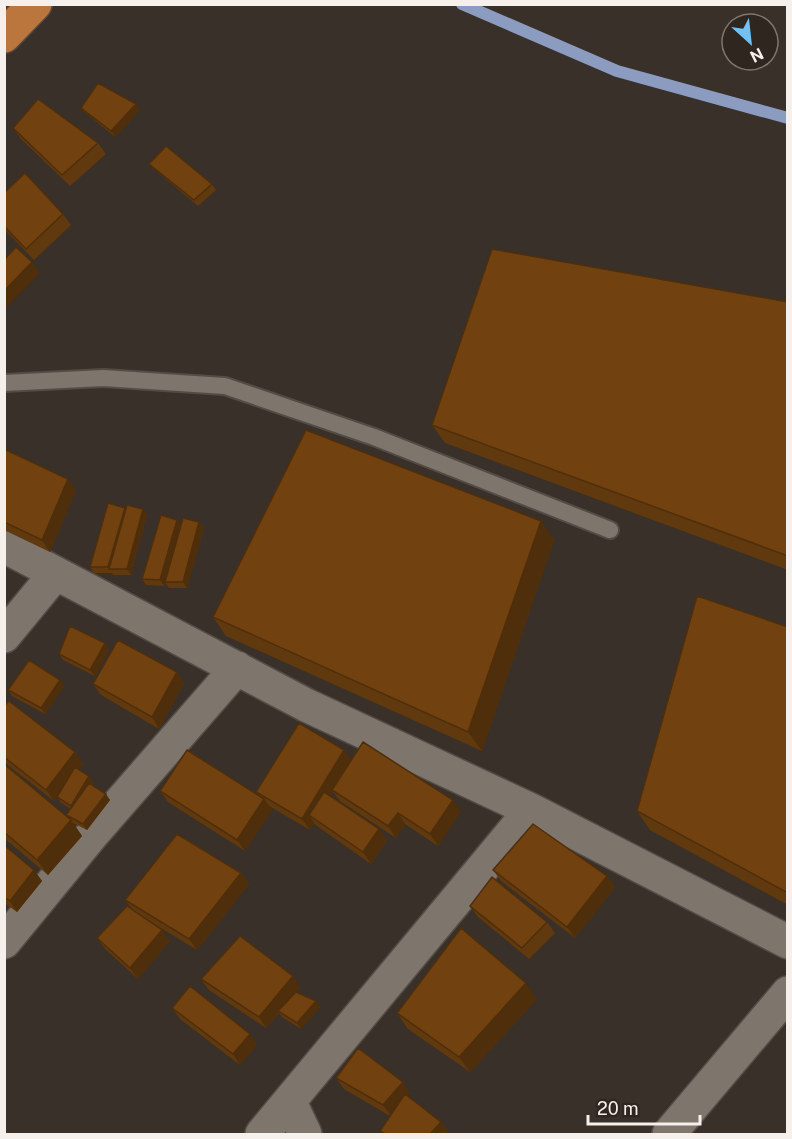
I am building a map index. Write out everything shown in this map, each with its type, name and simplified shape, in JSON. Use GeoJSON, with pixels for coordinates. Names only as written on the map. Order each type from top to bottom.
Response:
{"type":"FeatureCollection","features":[{"type":"Feature","properties":{"kind":"highway"},"geometry":{"type":"LineString","coordinates":[[4,36],[35,4]]}},
{"type":"Feature","properties":{"kind":"street"},"geometry":{"type":"LineString","coordinates":[[4,546],[306,705],[531,810],[788,942]]}},
{"type":"Feature","properties":{"kind":"street"},"geometry":{"type":"LineString","coordinates":[[4,636],[55,574]]}},
{"type":"Feature","properties":{"kind":"street"},"geometry":{"type":"LineString","coordinates":[[4,942],[90,837],[237,668]]}},
{"type":"Feature","properties":{"kind":"street"},"geometry":{"type":"LineString","coordinates":[[262,1134],[531,810]]}},
{"type":"Feature","properties":{"kind":"street"},"geometry":{"type":"LineString","coordinates":[[669,1134],[788,993]]}},
{"type":"Feature","properties":{"kind":"street"},"geometry":{"type":"LineString","coordinates":[[290,1102],[305,1134]]}},
{"type":"Feature","properties":{"kind":"lane"},"geometry":{"type":"LineString","coordinates":[[4,383],[103,378],[225,386],[374,437],[610,530]]}},
{"type":"Feature","properties":{"kind":"building"},"geometry":{"type":"Polygon","coordinates":[[[98,83],[136,104],[111,131],[81,108],[98,83]]]}},
{"type":"Feature","properties":{"kind":"building"},"geometry":{"type":"Polygon","coordinates":[[[38,99],[98,143],[62,175],[13,128],[38,99]]]}},
{"type":"Feature","properties":{"kind":"building"},"geometry":{"type":"Polygon","coordinates":[[[166,146],[212,184],[194,200],[149,164],[166,146]]]}},
{"type":"Feature","properties":{"kind":"building"},"geometry":{"type":"Polygon","coordinates":[[[25,173],[63,214],[26,249],[4,226],[4,193],[25,173]]]}},
{"type":"Feature","properties":{"kind":"building"},"geometry":{"type":"Polygon","coordinates":[[[16,247],[32,262],[4,291],[4,260],[16,247]]]}},
{"type":"Feature","properties":{"kind":"building"},"geometry":{"type":"Polygon","coordinates":[[[492,249],[788,302],[788,556],[432,425],[492,249]]]}},
{"type":"Feature","properties":{"kind":"building"},"geometry":{"type":"Polygon","coordinates":[[[306,430],[541,521],[468,732],[213,617],[306,430]]]}},
{"type":"Feature","properties":{"kind":"building"},"geometry":{"type":"Polygon","coordinates":[[[4,449],[68,479],[42,540],[4,522],[4,449]]]}},
{"type":"Feature","properties":{"kind":"building"},"geometry":{"type":"Polygon","coordinates":[[[108,503],[125,508],[108,567],[90,567],[108,503]]]}},
{"type":"Feature","properties":{"kind":"building"},"geometry":{"type":"Polygon","coordinates":[[[127,505],[143,509],[127,569],[109,569],[127,505]]]}},
{"type":"Feature","properties":{"kind":"building"},"geometry":{"type":"Polygon","coordinates":[[[161,515],[177,520],[160,580],[142,579],[161,515]]]}},
{"type":"Feature","properties":{"kind":"building"},"geometry":{"type":"Polygon","coordinates":[[[183,518],[199,522],[183,582],[165,582],[183,518]]]}},
{"type":"Feature","properties":{"kind":"building"},"geometry":{"type":"Polygon","coordinates":[[[697,596],[788,627],[788,893],[637,811],[697,596]]]}},
{"type":"Feature","properties":{"kind":"building"},"geometry":{"type":"Polygon","coordinates":[[[70,626],[105,643],[90,670],[59,654],[70,626]]]}},
{"type":"Feature","properties":{"kind":"building"},"geometry":{"type":"Polygon","coordinates":[[[118,640],[177,672],[152,717],[93,684],[118,640]]]}},
{"type":"Feature","properties":{"kind":"building"},"geometry":{"type":"Polygon","coordinates":[[[29,660],[60,680],[41,708],[8,690],[29,660]]]}},
{"type":"Feature","properties":{"kind":"building"},"geometry":{"type":"Polygon","coordinates":[[[9,701],[75,752],[46,790],[4,757],[4,706],[9,701]]]}},
{"type":"Feature","properties":{"kind":"building"},"geometry":{"type":"Polygon","coordinates":[[[299,723],[344,750],[302,819],[256,792],[299,723]]]}},
{"type":"Feature","properties":{"kind":"building"},"geometry":{"type":"Polygon","coordinates":[[[363,742],[453,800],[430,834],[398,813],[388,826],[332,790],[363,742]]]}},
{"type":"Feature","properties":{"kind":"building"},"geometry":{"type":"Polygon","coordinates":[[[187,750],[264,799],[237,840],[160,791],[187,750]]]}},
{"type":"Feature","properties":{"kind":"building"},"geometry":{"type":"Polygon","coordinates":[[[4,764],[71,820],[37,860],[4,832],[4,764]]]}},
{"type":"Feature","properties":{"kind":"building"},"geometry":{"type":"Polygon","coordinates":[[[75,767],[89,776],[71,806],[57,797],[75,767]]]}},
{"type":"Feature","properties":{"kind":"building"},"geometry":{"type":"Polygon","coordinates":[[[89,783],[106,794],[83,824],[66,815],[89,783]]]}},
{"type":"Feature","properties":{"kind":"building"},"geometry":{"type":"Polygon","coordinates":[[[324,792],[379,829],[363,852],[309,815],[324,792]]]}},
{"type":"Feature","properties":{"kind":"building"},"geometry":{"type":"Polygon","coordinates":[[[533,824],[607,876],[567,927],[493,870],[533,824]]]}},
{"type":"Feature","properties":{"kind":"building"},"geometry":{"type":"Polygon","coordinates":[[[177,834],[241,873],[189,939],[125,900],[177,834]]]}},
{"type":"Feature","properties":{"kind":"building"},"geometry":{"type":"Polygon","coordinates":[[[4,845],[34,870],[10,901],[4,897],[4,845]]]}},
{"type":"Feature","properties":{"kind":"building"},"geometry":{"type":"Polygon","coordinates":[[[492,877],[547,922],[522,948],[470,906],[492,877]]]}},
{"type":"Feature","properties":{"kind":"building"},"geometry":{"type":"Polygon","coordinates":[[[127,906],[162,930],[130,968],[97,938],[127,906]]]}},
{"type":"Feature","properties":{"kind":"building"},"geometry":{"type":"Polygon","coordinates":[[[461,928],[526,983],[459,1057],[397,1013],[461,928]]]}},
{"type":"Feature","properties":{"kind":"building"},"geometry":{"type":"Polygon","coordinates":[[[240,936],[293,976],[259,1017],[201,979],[240,936]]]}},
{"type":"Feature","properties":{"kind":"building"},"geometry":{"type":"Polygon","coordinates":[[[190,986],[250,1034],[233,1054],[172,1008],[190,986]]]}},
{"type":"Feature","properties":{"kind":"building"},"geometry":{"type":"Polygon","coordinates":[[[296,992],[316,1001],[297,1023],[278,1011],[296,992]]]}},
{"type":"Feature","properties":{"kind":"building"},"geometry":{"type":"Polygon","coordinates":[[[358,1048],[403,1082],[383,1105],[336,1078],[358,1048]]]}},
{"type":"Feature","properties":{"kind":"building"},"geometry":{"type":"Polygon","coordinates":[[[405,1094],[441,1122],[430,1134],[385,1134],[380,1131],[405,1094]]]}},
{"type":"Feature","properties":{"kind":"waterway"},"geometry":{"type":"LineString","coordinates":[[462,4],[617,71],[788,118]]}}]}
